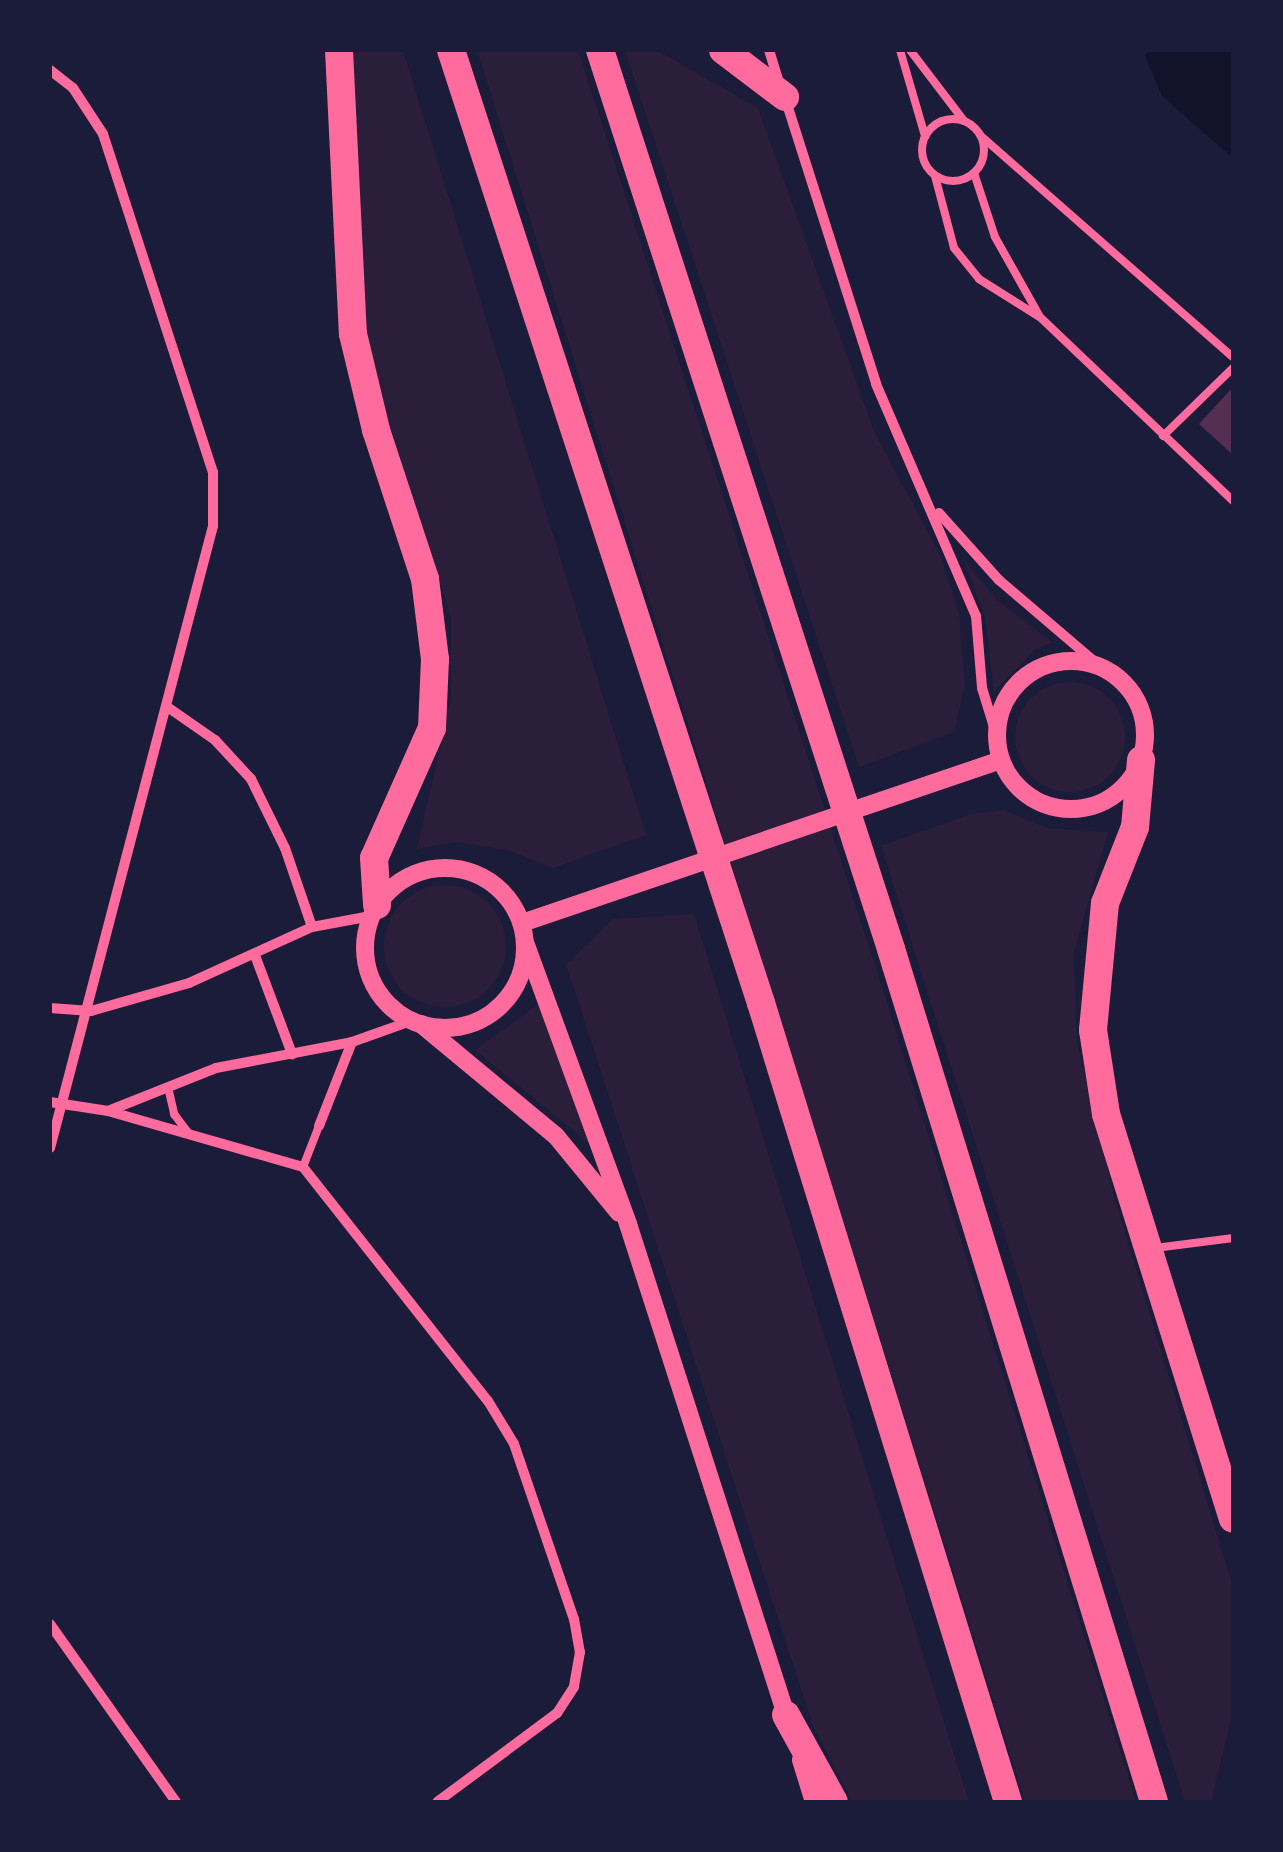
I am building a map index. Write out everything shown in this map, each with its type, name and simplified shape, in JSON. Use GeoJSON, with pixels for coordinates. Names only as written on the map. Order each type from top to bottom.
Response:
{"type":"FeatureCollection","features":[{"type":"Feature","properties":{"kind":"highway"},"geometry":{"type":"LineString","coordinates":[[339,50],[353,334],[376,430],[425,579],[434,659],[432,728],[374,858],[374,911]]}},
{"type":"Feature","properties":{"kind":"highway"},"geometry":{"type":"LineString","coordinates":[[451,50],[761,1004],[1008,1802]]}},
{"type":"Feature","properties":{"kind":"highway"},"geometry":{"type":"LineString","coordinates":[[600,50],[891,949],[1154,1802]]}},
{"type":"Feature","properties":{"kind":"highway"},"geometry":{"type":"LineString","coordinates":[[723,50],[784,98]]}},
{"type":"Feature","properties":{"kind":"highway"},"geometry":{"type":"LineString","coordinates":[[1141,760],[1135,828],[1105,903],[1093,1030],[1106,1114],[1233,1518]]}},
{"type":"Feature","properties":{"kind":"highway"},"geometry":{"type":"LineString","coordinates":[[786,1715],[834,1802]]}},
{"type":"Feature","properties":{"kind":"street"},"geometry":{"type":"LineString","coordinates":[[768,50],[876,384],[933,507],[976,616],[982,688],[1001,760],[1029,795],[1077,809],[1109,799],[1141,760],[1144,729],[1136,698],[1000,580],[933,507]]}},
{"type":"Feature","properties":{"kind":"street"},"geometry":{"type":"LineString","coordinates":[[50,70],[74,88],[103,134],[212,472],[213,526],[91,1010],[56,1103],[50,1148]]}},
{"type":"Feature","properties":{"kind":"street"},"geometry":{"type":"LineString","coordinates":[[998,740],[1001,710],[1028,674],[1071,660],[1101,667]]}},
{"type":"Feature","properties":{"kind":"street"},"geometry":{"type":"LineString","coordinates":[[166,706],[215,740],[250,779],[285,848],[312,927]]}},
{"type":"Feature","properties":{"kind":"street"},"geometry":{"type":"LineString","coordinates":[[522,923],[1001,760]]}},
{"type":"Feature","properties":{"kind":"street"},"geometry":{"type":"LineString","coordinates":[[50,1008],[91,1010],[256,958],[312,927],[374,911],[417,872],[442,867],[492,882],[522,923],[526,945],[628,1224],[814,1802]]}},
{"type":"Feature","properties":{"kind":"street"},"geometry":{"type":"LineString","coordinates":[[374,911],[367,964],[376,987],[556,1136],[628,1224]]}},
{"type":"Feature","properties":{"kind":"street"},"geometry":{"type":"LineString","coordinates":[[108,1110],[216,1068],[352,1042],[416,1022],[452,1028],[481,1020],[506,1002],[522,975],[526,945]]}},
{"type":"Feature","properties":{"kind":"street"},"geometry":{"type":"LineString","coordinates":[[256,958],[292,1054]]}},
{"type":"Feature","properties":{"kind":"street"},"geometry":{"type":"LineString","coordinates":[[319,1126],[352,1042]]}},
{"type":"Feature","properties":{"kind":"street"},"geometry":{"type":"LineString","coordinates":[[56,1103],[108,1110],[302,1167],[514,1444],[574,1619],[580,1652],[574,1687],[557,1713],[436,1802]]}},
{"type":"Feature","properties":{"kind":"street"},"geometry":{"type":"LineString","coordinates":[[50,1624],[176,1802]]}},
{"type":"Feature","properties":{"kind":"lane"},"geometry":{"type":"LineString","coordinates":[[900,50],[925,136],[923,158],[936,176],[946,227],[966,265],[1041,318],[1233,501]]}},
{"type":"Feature","properties":{"kind":"lane"},"geometry":{"type":"LineString","coordinates":[[910,50],[964,121],[1233,357]]}},
{"type":"Feature","properties":{"kind":"lane"},"geometry":{"type":"LineString","coordinates":[[925,136],[942,121],[964,121]]}},
{"type":"Feature","properties":{"kind":"lane"},"geometry":{"type":"LineString","coordinates":[[936,176],[955,181],[974,173],[984,156],[980,136]]}},
{"type":"Feature","properties":{"kind":"lane"},"geometry":{"type":"LineString","coordinates":[[974,173],[994,237],[1041,318]]}},
{"type":"Feature","properties":{"kind":"lane"},"geometry":{"type":"LineString","coordinates":[[1163,436],[1233,368]]}},
{"type":"Feature","properties":{"kind":"lane"},"geometry":{"type":"LineString","coordinates":[[168,1087],[174,1114],[190,1135]]}},
{"type":"Feature","properties":{"kind":"lane"},"geometry":{"type":"LineString","coordinates":[[302,1167],[319,1126]]}},
{"type":"Feature","properties":{"kind":"lane"},"geometry":{"type":"LineString","coordinates":[[1151,1249],[1233,1238]]}},
{"type":"Feature","properties":{"kind":"shaded area"},"geometry":{"type":"Polygon","coordinates":[[[353,50],[403,50],[646,835],[553,868],[508,850],[456,842],[417,849],[451,700],[451,617],[369,358],[353,152],[353,50]]]}},
{"type":"Feature","properties":{"kind":"shaded area"},"geometry":{"type":"Polygon","coordinates":[[[477,50],[578,50],[876,968],[1136,1802],[1025,1802],[477,50]]]}},
{"type":"Feature","properties":{"kind":"shaded area"},"geometry":{"type":"Polygon","coordinates":[[[625,50],[656,50],[758,108],[874,431],[939,553],[959,613],[965,685],[954,732],[859,767],[625,50]]]}},
{"type":"Feature","properties":{"kind":"shaded area"},"geometry":{"type":"Polygon","coordinates":[[[1148,50],[1233,50],[1233,158],[1162,96],[1145,56],[1148,50]]]}},
{"type":"Feature","properties":{"kind":"shaded area"},"geometry":{"type":"Polygon","coordinates":[[[962,557],[997,600],[1052,642],[1034,651],[994,692],[985,617],[962,557]]]}},
{"type":"Feature","properties":{"kind":"shaded area"},"geometry":{"type":"Polygon","coordinates":[[[1070,682],[1091,687],[1109,698],[1120,716],[1125,737],[1120,758],[1109,776],[1091,787],[1070,792],[1049,787],[1031,776],[1020,758],[1015,737],[1020,716],[1031,698],[1049,687],[1070,682]]]}},
{"type":"Feature","properties":{"kind":"shaded area"},"geometry":{"type":"Polygon","coordinates":[[[1004,810],[1047,828],[1108,832],[1074,952],[1077,1042],[1115,1200],[1233,1587],[1233,1711],[1211,1802],[1185,1802],[881,846],[971,814],[1004,810]]]}},
{"type":"Feature","properties":{"kind":"shaded area"},"geometry":{"type":"Polygon","coordinates":[[[445,885],[468,890],[488,903],[501,923],[506,946],[501,969],[488,989],[468,1002],[445,1007],[422,1002],[402,989],[389,969],[384,946],[389,923],[402,903],[422,890],[445,885]]]}},
{"type":"Feature","properties":{"kind":"shaded area"},"geometry":{"type":"Polygon","coordinates":[[[694,914],[969,1802],[852,1802],[813,1726],[566,964],[613,919],[694,914]]]}},
{"type":"Feature","properties":{"kind":"shaded area"},"geometry":{"type":"Polygon","coordinates":[[[540,1003],[592,1146],[475,1050],[540,1003]]]}},
{"type":"Feature","properties":{"kind":"building"},"geometry":{"type":"Polygon","coordinates":[[[1233,387],[1233,455],[1199,424],[1233,387]]]}}]}
